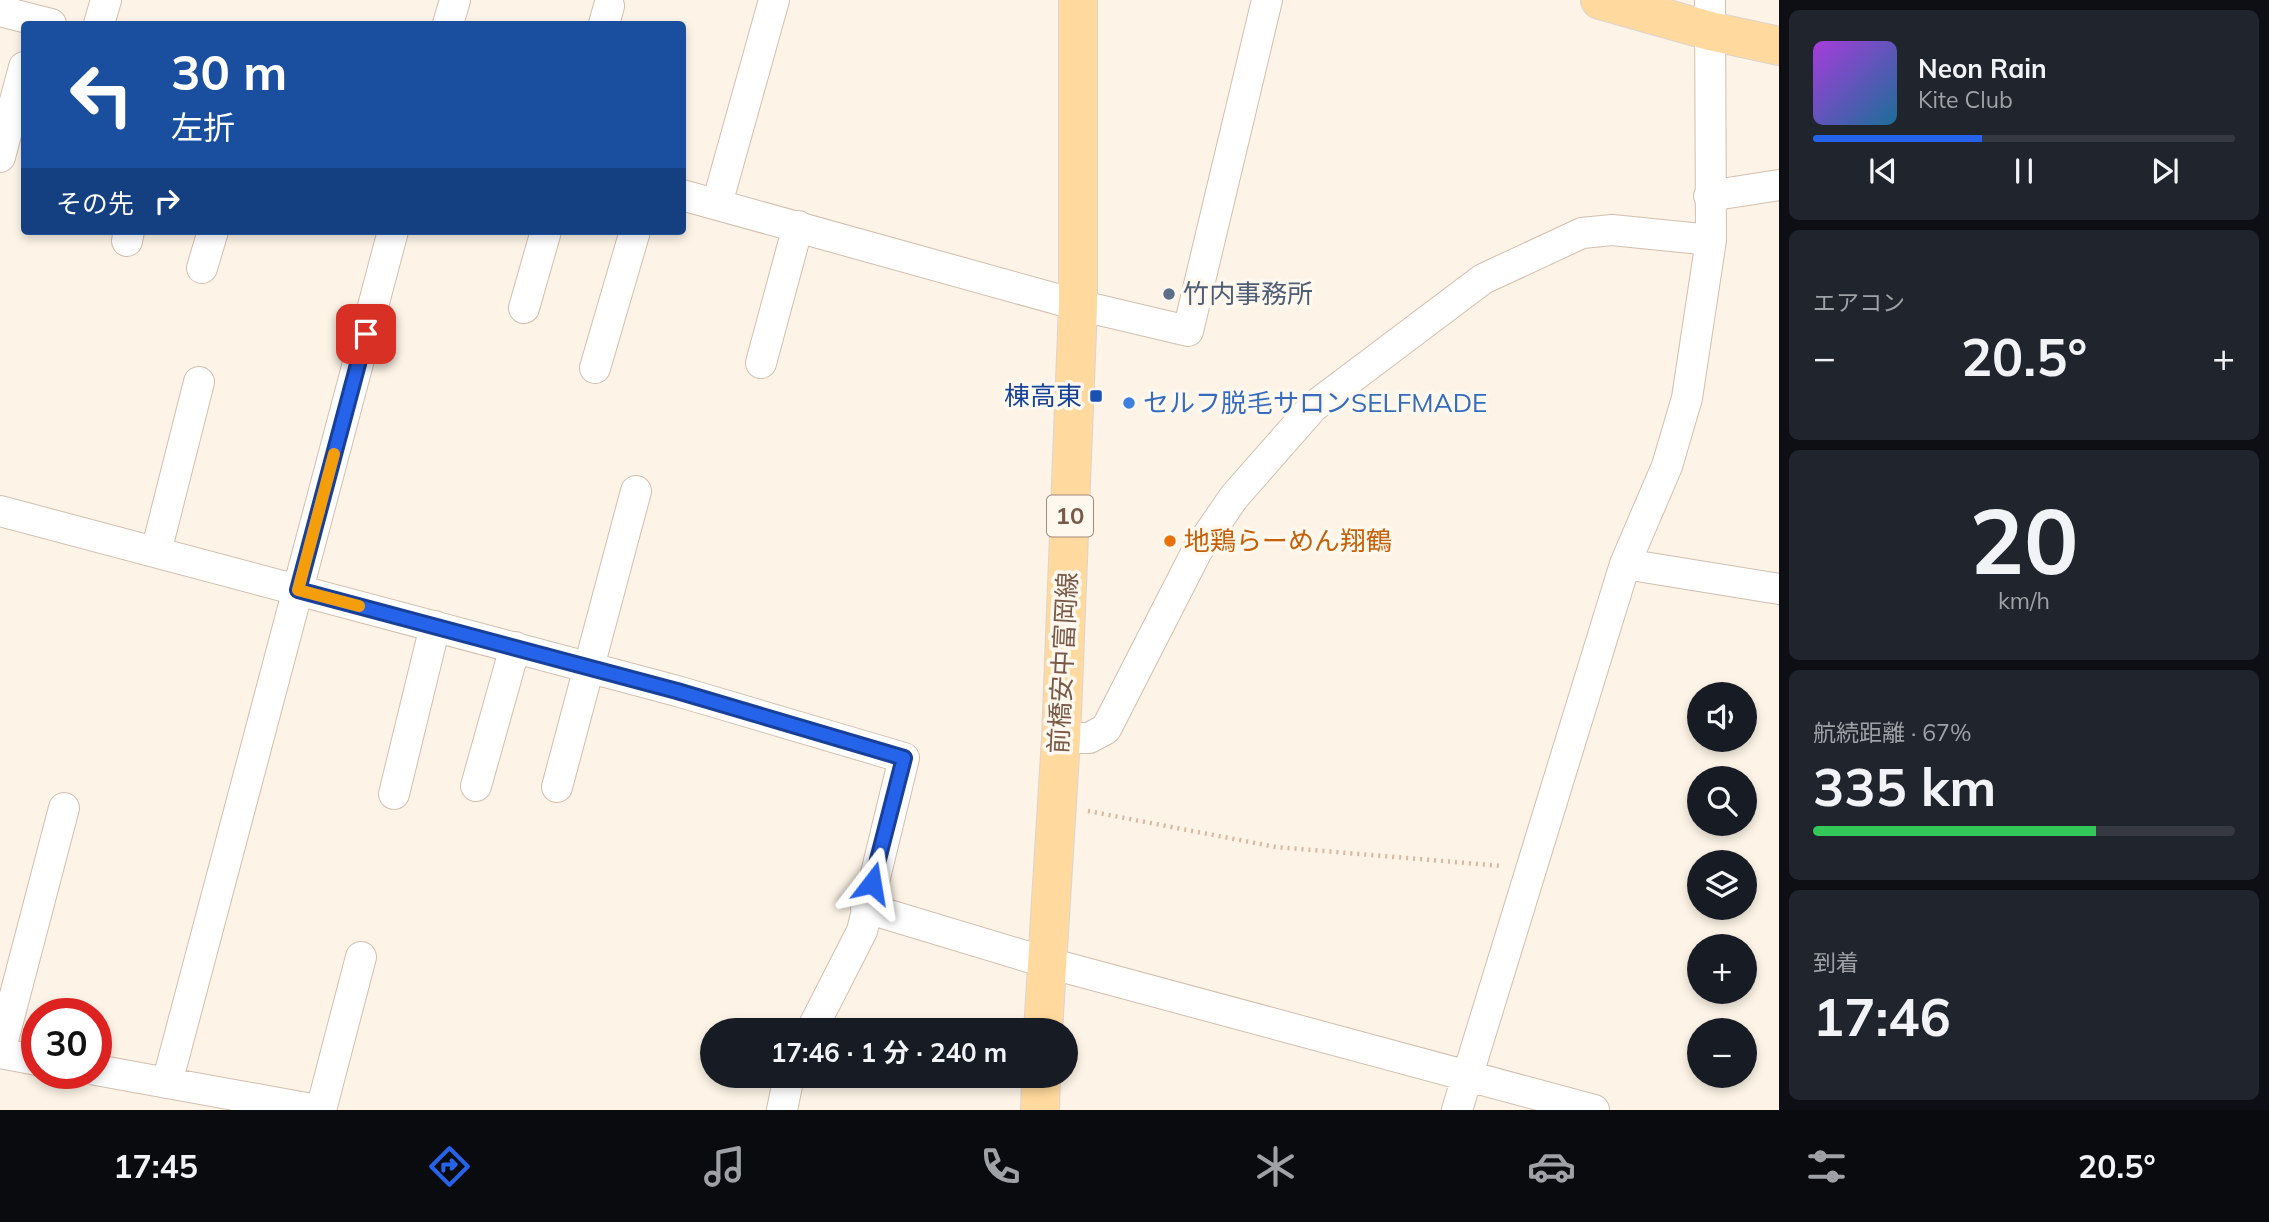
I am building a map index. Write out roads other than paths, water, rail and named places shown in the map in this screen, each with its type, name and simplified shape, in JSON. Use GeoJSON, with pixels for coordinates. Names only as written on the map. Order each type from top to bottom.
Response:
{"type":"FeatureCollection","features":[{"type":"Feature","properties":{"kind":"main road","name":"前橋安中富岡線"},"geometry":{"type":"LineString","coordinates":[[1043,1018],[1061,738],[1078,305],[1078,0]]}},
{"type":"Feature","properties":{"kind":"main road"},"geometry":{"type":"LineString","coordinates":[[1600,0],[1710,16],[1779,46]]}},
{"type":"Feature","properties":{"kind":"main road"},"geometry":{"type":"LineString","coordinates":[[1040,1110],[1041,1088]]}},
{"type":"Feature","properties":{"kind":"street"},"geometry":{"type":"LineString","coordinates":[[100,21],[106,0]]}},
{"type":"Feature","properties":{"kind":"street"},"geometry":{"type":"LineString","coordinates":[[449,21],[455,0]]}},
{"type":"Feature","properties":{"kind":"street"},"geometry":{"type":"LineString","coordinates":[[717,204],[774,0]]}},
{"type":"Feature","properties":{"kind":"street"},"geometry":{"type":"LineString","coordinates":[[686,196],[1078,305],[1188,331],[1267,0]]}},
{"type":"Feature","properties":{"kind":"street"},"geometry":{"type":"LineString","coordinates":[[0,11],[34,21]]}},
{"type":"Feature","properties":{"kind":"street"},"geometry":{"type":"LineString","coordinates":[[1457,1110],[1465,1075],[1625,564],[1667,466],[1687,398],[1711,240],[1710,16]]}},
{"type":"Feature","properties":{"kind":"street"},"geometry":{"type":"LineString","coordinates":[[0,157],[21,78]]}},
{"type":"Feature","properties":{"kind":"street"},"geometry":{"type":"LineString","coordinates":[[1709,196],[1779,186]]}},
{"type":"Feature","properties":{"kind":"street"},"geometry":{"type":"LineString","coordinates":[[761,363],[798,226]]}},
{"type":"Feature","properties":{"kind":"street"},"geometry":{"type":"LineString","coordinates":[[1061,738],[1089,738],[1106,729],[1197,551],[1234,497],[1273,451],[1313,407],[1434,313],[1483,279],[1582,233],[1612,230],[1711,240]]}},
{"type":"Feature","properties":{"kind":"street"},"geometry":{"type":"LineString","coordinates":[[202,268],[211,235]]}},
{"type":"Feature","properties":{"kind":"street"},"geometry":{"type":"LineString","coordinates":[[167,1083],[392,235]]}},
{"type":"Feature","properties":{"kind":"street"},"geometry":{"type":"LineString","coordinates":[[524,308],[545,235]]}},
{"type":"Feature","properties":{"kind":"street"},"geometry":{"type":"LineString","coordinates":[[595,368],[634,235]]}},
{"type":"Feature","properties":{"kind":"street"},"geometry":{"type":"LineString","coordinates":[[156,552],[200,382]]}},
{"type":"Feature","properties":{"kind":"street"},"geometry":{"type":"LineString","coordinates":[[557,787],[636,491]]}},
{"type":"Feature","properties":{"kind":"street"},"geometry":{"type":"LineString","coordinates":[[0,511],[589,667],[904,758],[862,931],[818,1018]]}},
{"type":"Feature","properties":{"kind":"street"},"geometry":{"type":"LineString","coordinates":[[1625,564],[1779,589]]}},
{"type":"Feature","properties":{"kind":"street"},"geometry":{"type":"LineString","coordinates":[[394,794],[435,626]]}},
{"type":"Feature","properties":{"kind":"street"},"geometry":{"type":"LineString","coordinates":[[476,786],[515,647]]}},
{"type":"Feature","properties":{"kind":"street"},"geometry":{"type":"LineString","coordinates":[[21,1056],[0,1053],[64,808]]}},
{"type":"Feature","properties":{"kind":"street"},"geometry":{"type":"LineString","coordinates":[[866,908],[1045,962],[1594,1110]]}},
{"type":"Feature","properties":{"kind":"street"},"geometry":{"type":"LineString","coordinates":[[112,1073],[319,1110],[361,957]]}},
{"type":"Feature","properties":{"kind":"street"},"geometry":{"type":"LineString","coordinates":[[782,1110],[787,1088]]}},
{"type":"Feature","properties":{"kind":"place","name":"竹内事務所"},"geometry":{"type":"Point","coordinates":[1169,294]}},
{"type":"Feature","properties":{"kind":"place","name":"棟高東"},"geometry":{"type":"Point","coordinates":[1096,396]}},
{"type":"Feature","properties":{"kind":"place","name":"セルフ脱毛サロンSELFMADE"},"geometry":{"type":"Point","coordinates":[1129,403]}},
{"type":"Feature","properties":{"kind":"place","name":"地鶏らーめん翔鶴"},"geometry":{"type":"Point","coordinates":[1170,541]}}]}
